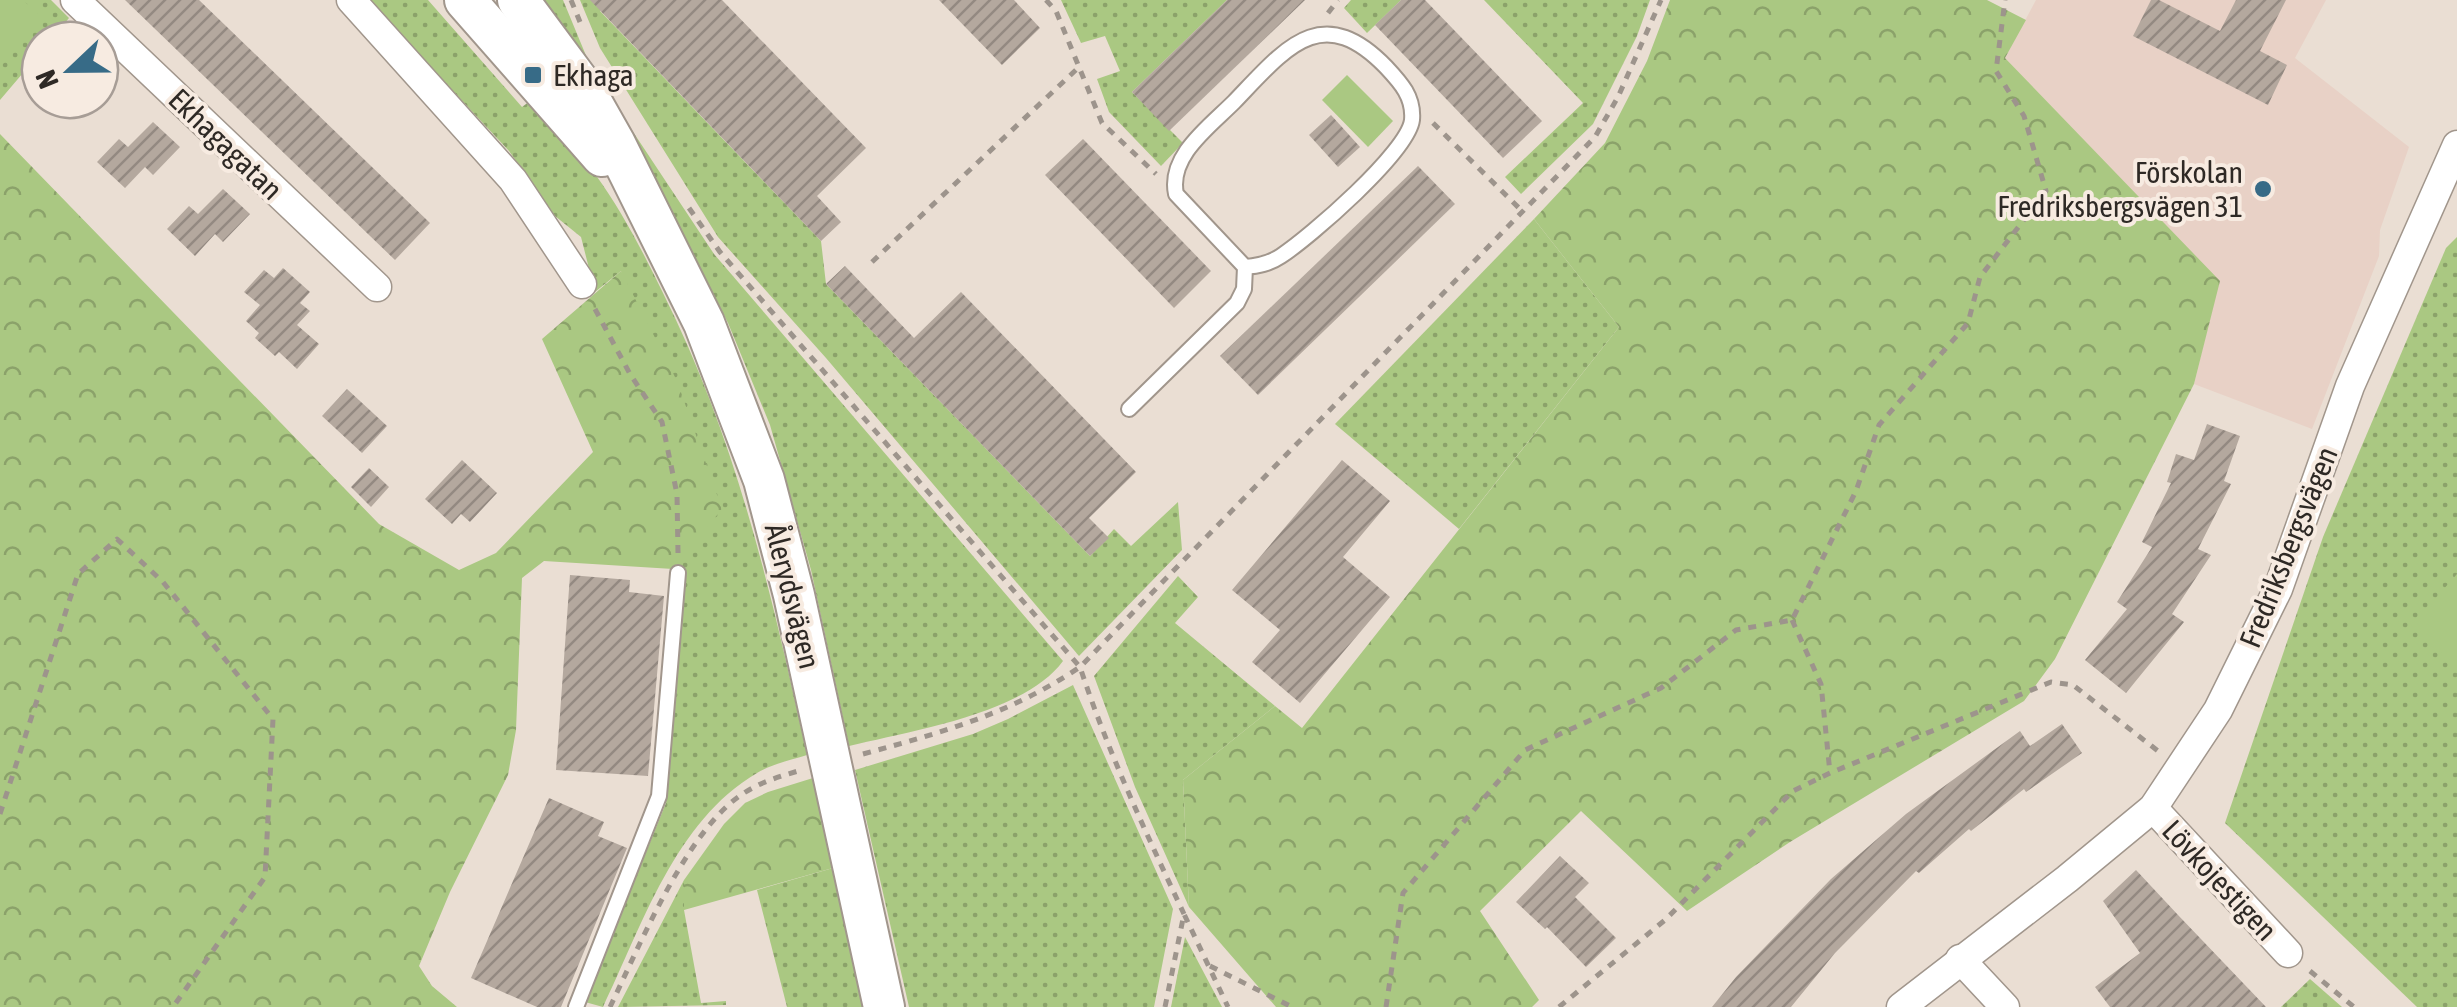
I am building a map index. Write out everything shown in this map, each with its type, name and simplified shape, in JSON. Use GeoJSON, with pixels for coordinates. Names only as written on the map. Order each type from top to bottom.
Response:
{"type":"FeatureCollection","features":[{"type":"Feature","properties":{"kind":"main road","name":"Ålerydsvägen"},"geometry":{"type":"LineString","coordinates":[[465,0],[643,205]]}},
{"type":"Feature","properties":{"kind":"main road","name":"Ålerydsvägen"},"geometry":{"type":"LineString","coordinates":[[518,0],[584,89],[704,323],[764,480],[798,615],[884,1007]]}},
{"type":"Feature","properties":{"kind":"street","name":"Ekhagagatan"},"geometry":{"type":"LineString","coordinates":[[76,0],[377,287]]}},
{"type":"Feature","properties":{"kind":"street"},"geometry":{"type":"LineString","coordinates":[[352,0],[513,180],[582,284]]}},
{"type":"Feature","properties":{"kind":"street","name":"Fredriksbergsvägen"},"geometry":{"type":"LineString","coordinates":[[1901,1007],[2153,808],[2218,710],[2278,589],[2350,386],[2457,145]]}},
{"type":"Feature","properties":{"kind":"street","name":"Lövkojestigen"},"geometry":{"type":"LineString","coordinates":[[2153,808],[2288,953]]}},
{"type":"Feature","properties":{"kind":"street"},"geometry":{"type":"LineString","coordinates":[[1960,959],[2006,1007]]}},
{"type":"Feature","properties":{"kind":"lane"},"geometry":{"type":"LineString","coordinates":[[1316,32],[1348,34],[1370,49],[1408,93],[1412,116],[1410,131],[1390,159],[1304,238],[1261,266],[1245,266],[1176,194],[1176,168],[1193,144],[1304,37],[1316,32]]}},
{"type":"Feature","properties":{"kind":"lane"},"geometry":{"type":"LineString","coordinates":[[1129,409],[1237,303],[1244,288],[1245,266]]}},
{"type":"Feature","properties":{"kind":"lane"},"geometry":{"type":"LineString","coordinates":[[576,1007],[660,796],[678,573]]}},
{"type":"Feature","properties":{"kind":"path"},"geometry":{"type":"LineString","coordinates":[[572,0],[581,24]]}},
{"type":"Feature","properties":{"kind":"path"},"geometry":{"type":"LineString","coordinates":[[1046,0],[1056,11],[1102,123],[1148,169],[1173,179]]}},
{"type":"Feature","properties":{"kind":"path"},"geometry":{"type":"LineString","coordinates":[[852,757],[999,713],[1080,667],[1595,137],[1618,97],[1661,0]]}},
{"type":"Feature","properties":{"kind":"path"},"geometry":{"type":"LineString","coordinates":[[1792,620],[1856,490],[1879,425],[1968,323],[1980,277],[2046,191],[2024,116],[1996,71],[2005,0]]}},
{"type":"Feature","properties":{"kind":"path"},"geometry":{"type":"LineString","coordinates":[[872,262],[1078,68]]}},
{"type":"Feature","properties":{"kind":"path"},"geometry":{"type":"LineString","coordinates":[[1412,116],[1437,125],[1523,212]]}},
{"type":"Feature","properties":{"kind":"path"},"geometry":{"type":"LineString","coordinates":[[689,208],[720,252],[1080,667],[1098,724],[1228,1007]]}},
{"type":"Feature","properties":{"kind":"path"},"geometry":{"type":"LineString","coordinates":[[582,284],[630,374],[662,422],[677,494],[678,573]]}},
{"type":"Feature","properties":{"kind":"path"},"geometry":{"type":"LineString","coordinates":[[0,814],[78,574],[116,539],[163,582],[273,719],[264,877],[173,1007]]}},
{"type":"Feature","properties":{"kind":"path"},"geometry":{"type":"LineString","coordinates":[[1792,620],[1821,684],[1830,772]]}},
{"type":"Feature","properties":{"kind":"path"},"geometry":{"type":"LineString","coordinates":[[1386,1007],[1403,892],[1525,750],[1661,688],[1736,630],[1792,620]]}},
{"type":"Feature","properties":{"kind":"path"},"geometry":{"type":"LineString","coordinates":[[1558,1007],[1666,920],[1793,791],[1830,772],[2051,682],[2073,684],[2180,768]]}},
{"type":"Feature","properties":{"kind":"path"},"geometry":{"type":"LineString","coordinates":[[610,1007],[659,908],[720,813],[756,787],[811,768]]}},
{"type":"Feature","properties":{"kind":"path"},"geometry":{"type":"LineString","coordinates":[[1165,1007],[1184,914]]}},
{"type":"Feature","properties":{"kind":"path"},"geometry":{"type":"LineString","coordinates":[[2288,953],[2354,1007]]}},
{"type":"Feature","properties":{"kind":"path"},"geometry":{"type":"LineString","coordinates":[[1208,965],[1292,1007]]}},
{"type":"Feature","properties":{"kind":"shaded area","name":"Förskolan Fredriksbergsvägen 31"},"geometry":{"type":"Polygon","coordinates":[[[2036,0],[2326,0],[2295,58],[2409,147],[2380,230],[2379,256],[2312,429],[2194,384],[2219,281],[2005,58],[2036,0]]]}},
{"type":"Feature","properties":{"kind":"green space"},"geometry":{"type":"Polygon","coordinates":[[[0,0],[51,0],[69,18],[20,20],[20,76],[0,100],[0,0]]]}},
{"type":"Feature","properties":{"kind":"green space"},"geometry":{"type":"Polygon","coordinates":[[[0,0],[23,0],[45,20],[20,20],[20,46],[0,67],[0,0]]]}},
{"type":"Feature","properties":{"kind":"green space"},"geometry":{"type":"Polygon","coordinates":[[[368,0],[428,0],[522,107],[530,101],[572,146],[614,202],[663,293],[712,405],[750,520],[780,636],[807,755],[757,773],[704,818],[664,878],[603,1007],[585,1002],[666,803],[684,570],[673,569],[621,271],[595,292],[581,237],[555,216],[509,151],[368,0]]]}},
{"type":"Feature","properties":{"kind":"green space"},"geometry":{"type":"Polygon","coordinates":[[[528,0],[563,0],[592,70],[714,254],[1063,661],[1045,679],[1022,695],[964,718],[849,746],[811,570],[770,425],[728,323],[676,221],[632,148],[528,0]]]}},
{"type":"Feature","properties":{"kind":"green space"},"geometry":{"type":"Polygon","coordinates":[[[580,0],[610,0],[600,11],[821,241],[826,284],[1090,556],[1114,529],[1131,546],[1178,502],[1182,550],[1079,656],[718,237],[600,48],[580,0]]]}},
{"type":"Feature","properties":{"kind":"green space"},"geometry":{"type":"Polygon","coordinates":[[[1061,0],[1227,0],[1132,92],[1183,143],[1161,166],[1109,112],[1097,79],[1120,71],[1105,36],[1081,43],[1061,0]]]}},
{"type":"Feature","properties":{"kind":"green space"},"geometry":{"type":"Polygon","coordinates":[[[1351,0],[1401,0],[1367,33],[1344,8],[1351,0]]]}},
{"type":"Feature","properties":{"kind":"green space"},"geometry":{"type":"Polygon","coordinates":[[[1484,0],[1650,0],[1637,36],[1593,124],[1521,194],[1505,177],[1583,103],[1484,0]]]}},
{"type":"Feature","properties":{"kind":"green space"},"geometry":{"type":"Polygon","coordinates":[[[1670,0],[1987,0],[2026,20],[2005,58],[2220,281],[2194,384],[2055,659],[2024,701],[1790,842],[1687,911],[1581,811],[1480,911],[1539,1000],[1532,1007],[1276,1007],[1189,907],[1183,780],[1275,706],[1302,728],[1619,327],[1534,219],[1605,143],[1647,61],[1670,0]]]}},
{"type":"Feature","properties":{"kind":"green space"},"geometry":{"type":"Polygon","coordinates":[[[1347,75],[1393,121],[1368,147],[1322,100],[1347,75]]]}},
{"type":"Feature","properties":{"kind":"green space"},"geometry":{"type":"Polygon","coordinates":[[[0,134],[379,524],[459,570],[496,553],[593,452],[542,339],[621,271],[677,381],[722,509],[673,569],[544,561],[522,578],[516,730],[508,775],[450,892],[419,966],[432,986],[457,1007],[0,1007],[0,134]]]}},
{"type":"Feature","properties":{"kind":"green space"},"geometry":{"type":"Polygon","coordinates":[[[1534,219],[1619,327],[1459,529],[1335,424],[1534,219]]]}},
{"type":"Feature","properties":{"kind":"green space"},"geometry":{"type":"Polygon","coordinates":[[[2457,237],[2457,1007],[2417,1007],[2225,823],[2323,537],[2446,248],[2457,237]]]}},
{"type":"Feature","properties":{"kind":"green space"},"geometry":{"type":"Polygon","coordinates":[[[2457,574],[2457,666],[2411,626],[2457,574]]]}},
{"type":"Feature","properties":{"kind":"green space"},"geometry":{"type":"Polygon","coordinates":[[[1178,576],[1198,597],[1175,623],[1275,706],[1183,780],[1189,907],[1135,787],[1094,676],[1178,576]]]}},
{"type":"Feature","properties":{"kind":"green space"},"geometry":{"type":"Polygon","coordinates":[[[1073,685],[1173,909],[1154,1007],[909,1007],[855,770],[973,734],[1073,685]]]}},
{"type":"Feature","properties":{"kind":"green space"},"geometry":{"type":"Polygon","coordinates":[[[813,778],[833,868],[684,910],[684,880],[724,824],[745,803],[813,778]]]}},
{"type":"Feature","properties":{"kind":"green space"},"geometry":{"type":"Polygon","coordinates":[[[833,868],[865,1007],[787,1007],[757,890],[833,868]]]}},
{"type":"Feature","properties":{"kind":"green space"},"geometry":{"type":"Polygon","coordinates":[[[684,880],[684,910],[701,1003],[726,1001],[726,1005],[618,1007],[684,880]]]}},
{"type":"Feature","properties":{"kind":"green space"},"geometry":{"type":"Polygon","coordinates":[[[1185,937],[1222,1007],[1171,1007],[1185,937]]]}},
{"type":"Feature","properties":{"kind":"green space"},"geometry":{"type":"Polygon","coordinates":[[[2310,979],[2342,1007],[2281,1007],[2310,979]]]}},
{"type":"Feature","properties":{"kind":"building"},"geometry":{"type":"Polygon","coordinates":[[[125,0],[199,0],[430,223],[395,260],[125,0]]]}},
{"type":"Feature","properties":{"kind":"building"},"geometry":{"type":"Polygon","coordinates":[[[590,0],[722,0],[866,148],[817,196],[841,222],[821,241],[590,0]]]}},
{"type":"Feature","properties":{"kind":"building"},"geometry":{"type":"Polygon","coordinates":[[[939,0],[1014,0],[1040,28],[1002,65],[939,0]]]}},
{"type":"Feature","properties":{"kind":"building"},"geometry":{"type":"Polygon","coordinates":[[[1227,0],[1305,0],[1169,131],[1132,92],[1227,0]]]}},
{"type":"Feature","properties":{"kind":"building"},"geometry":{"type":"Polygon","coordinates":[[[1401,0],[1425,0],[1542,121],[1503,158],[1375,25],[1401,0]]]}},
{"type":"Feature","properties":{"kind":"building"},"geometry":{"type":"Polygon","coordinates":[[[2151,0],[2159,0],[2220,31],[2236,0],[2286,0],[2260,51],[2287,65],[2268,105],[2133,36],[2151,0]]]}},
{"type":"Feature","properties":{"kind":"building"},"geometry":{"type":"Polygon","coordinates":[[[1331,115],[1360,147],[1338,167],[1309,135],[1331,115]]]}},
{"type":"Feature","properties":{"kind":"building"},"geometry":{"type":"Polygon","coordinates":[[[153,122],[180,147],[153,175],[145,167],[125,188],[97,162],[119,139],[128,147],[153,122]]]}},
{"type":"Feature","properties":{"kind":"building"},"geometry":{"type":"Polygon","coordinates":[[[1083,139],[1211,271],[1174,308],[1045,175],[1083,139]]]}},
{"type":"Feature","properties":{"kind":"building"},"geometry":{"type":"Polygon","coordinates":[[[1418,166],[1455,204],[1258,395],[1220,356],[1418,166]]]}},
{"type":"Feature","properties":{"kind":"building"},"geometry":{"type":"Polygon","coordinates":[[[223,189],[250,214],[223,242],[215,234],[195,256],[167,229],[189,206],[198,214],[223,189]]]}},
{"type":"Feature","properties":{"kind":"building"},"geometry":{"type":"Polygon","coordinates":[[[845,266],[914,338],[961,292],[1136,472],[1089,518],[1109,538],[1090,556],[826,284],[845,266]]]}},
{"type":"Feature","properties":{"kind":"building"},"geometry":{"type":"Polygon","coordinates":[[[283,268],[310,292],[300,303],[310,311],[297,325],[319,344],[297,369],[255,338],[259,333],[246,321],[260,305],[244,292],[264,270],[274,278],[283,268]]]}},
{"type":"Feature","properties":{"kind":"building"},"geometry":{"type":"Polygon","coordinates":[[[347,389],[387,426],[362,453],[322,416],[347,389]]]}},
{"type":"Feature","properties":{"kind":"building"},"geometry":{"type":"Polygon","coordinates":[[[2207,424],[2240,436],[2224,481],[2231,484],[2198,549],[2211,555],[2172,614],[2184,622],[2126,693],[2085,660],[2127,609],[2117,602],[2152,547],[2142,542],[2171,483],[2167,482],[2176,454],[2194,460],[2207,424]]]}},
{"type":"Feature","properties":{"kind":"building"},"geometry":{"type":"Polygon","coordinates":[[[462,460],[497,493],[470,522],[461,514],[452,524],[425,499],[462,460]]]}},
{"type":"Feature","properties":{"kind":"building"},"geometry":{"type":"Polygon","coordinates":[[[1342,460],[1390,501],[1343,557],[1390,597],[1300,703],[1252,662],[1280,630],[1232,590],[1342,460]]]}},
{"type":"Feature","properties":{"kind":"building"},"geometry":{"type":"Polygon","coordinates":[[[369,468],[389,487],[371,507],[351,487],[369,468]]]}},
{"type":"Feature","properties":{"kind":"building"},"geometry":{"type":"Polygon","coordinates":[[[570,575],[630,580],[629,592],[664,596],[648,776],[556,770],[570,575]]]}},
{"type":"Feature","properties":{"kind":"building"},"geometry":{"type":"Polygon","coordinates":[[[2062,724],[2082,753],[2026,792],[2024,789],[1969,829],[1919,873],[1916,871],[1835,953],[1791,1007],[1712,1007],[1831,879],[1906,814],[2020,731],[2030,746],[2062,724]]]}},
{"type":"Feature","properties":{"kind":"building"},"geometry":{"type":"Polygon","coordinates":[[[549,798],[604,822],[598,836],[627,848],[561,1007],[537,1007],[471,978],[549,798]]]}},
{"type":"Feature","properties":{"kind":"building"},"geometry":{"type":"Polygon","coordinates":[[[1560,856],[1589,883],[1575,897],[1616,938],[1586,967],[1516,902],[1560,856]]]}},
{"type":"Feature","properties":{"kind":"building"},"geometry":{"type":"Polygon","coordinates":[[[2136,870],[2266,1007],[2110,1007],[2095,987],[2140,953],[2103,901],[2136,870]]]}},
{"type":"Feature","properties":{"kind":"place","name":"Ekhaga"},"geometry":{"type":"Point","coordinates":[533,75]}},
{"type":"Feature","properties":{"kind":"place","name":"Förskolan Fredriksbergsvägen 31"},"geometry":{"type":"Point","coordinates":[2263,189]}}]}
